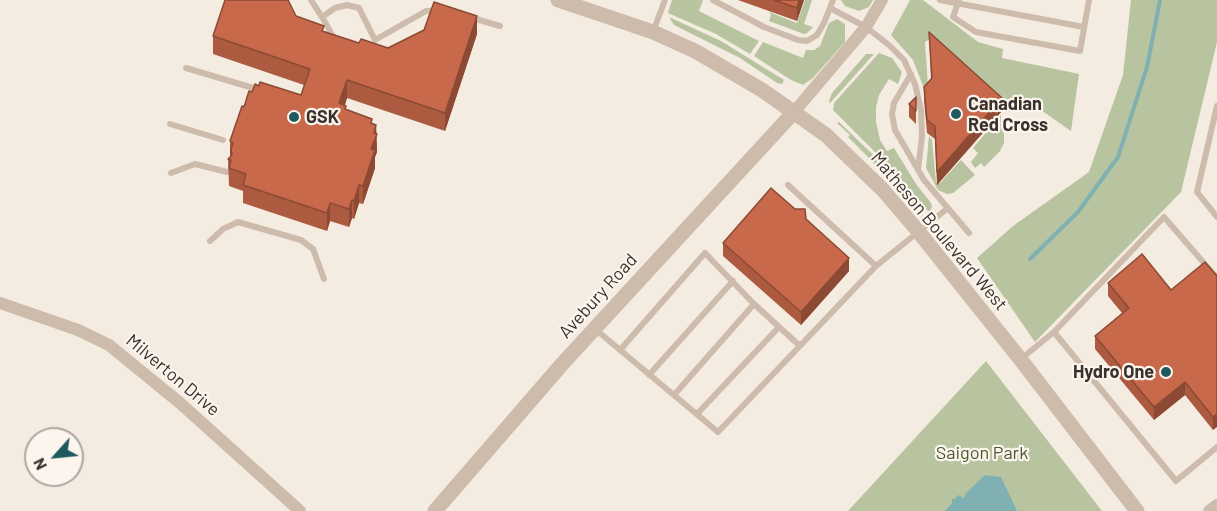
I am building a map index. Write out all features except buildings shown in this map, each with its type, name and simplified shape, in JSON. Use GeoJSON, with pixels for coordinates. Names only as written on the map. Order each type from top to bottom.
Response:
{"type":"FeatureCollection","features":[{"type":"Feature","properties":{"kind":"street","name":"Matheson Boulevard West"},"geometry":{"type":"LineString","coordinates":[[558,0],[653,32],[695,51],[729,69],[826,135],[883,190],[918,231],[1137,511]]}},
{"type":"Feature","properties":{"kind":"street"},"geometry":{"type":"LineString","coordinates":[[794,112],[866,27],[882,0]]}},
{"type":"Feature","properties":{"kind":"street","name":"Avebury Road"},"geometry":{"type":"LineString","coordinates":[[435,511],[595,329],[794,112]]}},
{"type":"Feature","properties":{"kind":"street","name":"Milverton Drive"},"geometry":{"type":"LineString","coordinates":[[0,303],[78,330],[110,345],[180,403],[300,511]]}},
{"type":"Feature","properties":{"kind":"street"},"geometry":{"type":"LineString","coordinates":[[1209,511],[1217,505]]}},
{"type":"Feature","properties":{"kind":"lane"},"geometry":{"type":"LineString","coordinates":[[311,0],[331,35],[340,45]]}},
{"type":"Feature","properties":{"kind":"lane"},"geometry":{"type":"LineString","coordinates":[[653,32],[665,0]]}},
{"type":"Feature","properties":{"kind":"lane"},"geometry":{"type":"LineString","coordinates":[[713,0],[764,27],[798,40],[807,41],[817,36],[833,0]]}},
{"type":"Feature","properties":{"kind":"lane"},"geometry":{"type":"LineString","coordinates":[[940,0],[1084,27]]}},
{"type":"Feature","properties":{"kind":"lane"},"geometry":{"type":"LineString","coordinates":[[958,2],[953,17],[976,32],[1080,51],[1089,0]]}},
{"type":"Feature","properties":{"kind":"lane"},"geometry":{"type":"LineString","coordinates":[[322,18],[335,9],[354,3],[359,8],[375,40]]}},
{"type":"Feature","properties":{"kind":"lane"},"geometry":{"type":"LineString","coordinates":[[830,8],[866,27],[904,60],[911,74],[921,110],[922,136],[918,170]]}},
{"type":"Feature","properties":{"kind":"lane"},"geometry":{"type":"LineString","coordinates":[[365,43],[375,40],[426,11],[441,10],[451,13]]}},
{"type":"Feature","properties":{"kind":"lane"},"geometry":{"type":"LineString","coordinates":[[461,15],[500,26]]}},
{"type":"Feature","properties":{"kind":"lane"},"geometry":{"type":"LineString","coordinates":[[186,68],[263,91]]}},
{"type":"Feature","properties":{"kind":"lane"},"geometry":{"type":"LineString","coordinates":[[911,74],[894,102],[892,114],[896,130],[931,190],[969,233]]}},
{"type":"Feature","properties":{"kind":"lane"},"geometry":{"type":"LineString","coordinates":[[1217,106],[1197,192],[1217,217]]}},
{"type":"Feature","properties":{"kind":"lane"},"geometry":{"type":"LineString","coordinates":[[170,124],[223,140]]}},
{"type":"Feature","properties":{"kind":"lane"},"geometry":{"type":"LineString","coordinates":[[171,173],[195,164],[227,172]]}},
{"type":"Feature","properties":{"kind":"lane"},"geometry":{"type":"LineString","coordinates":[[788,185],[876,266]]}},
{"type":"Feature","properties":{"kind":"lane"},"geometry":{"type":"LineString","coordinates":[[595,329],[718,432],[876,266],[948,208]]}},
{"type":"Feature","properties":{"kind":"lane"},"geometry":{"type":"LineString","coordinates":[[1021,360],[1054,332],[1164,217],[1217,278]]}},
{"type":"Feature","properties":{"kind":"lane"},"geometry":{"type":"LineString","coordinates":[[210,241],[223,228],[238,222],[301,240],[313,249],[324,279]]}},
{"type":"Feature","properties":{"kind":"lane"},"geometry":{"type":"LineString","coordinates":[[620,350],[705,253],[800,346]]}},
{"type":"Feature","properties":{"kind":"lane"},"geometry":{"type":"LineString","coordinates":[[649,375],[733,281]]}},
{"type":"Feature","properties":{"kind":"lane"},"geometry":{"type":"LineString","coordinates":[[674,395],[754,303]]}},
{"type":"Feature","properties":{"kind":"lane"},"geometry":{"type":"LineString","coordinates":[[696,414],[779,327]]}},
{"type":"Feature","properties":{"kind":"lane"},"geometry":{"type":"LineString","coordinates":[[1054,332],[1176,481],[1217,447]]}},
{"type":"Feature","properties":{"kind":"green space"},"geometry":{"type":"Polygon","coordinates":[[[672,0],[703,0],[699,11],[759,41],[750,54],[716,34],[668,13],[672,0]]]}},
{"type":"Feature","properties":{"kind":"green space"},"geometry":{"type":"Polygon","coordinates":[[[805,0],[812,0],[804,24],[813,27],[807,33],[804,34],[769,21],[771,15],[769,12],[797,23],[805,0]]]}},
{"type":"Feature","properties":{"kind":"green space"},"geometry":{"type":"Polygon","coordinates":[[[841,0],[873,0],[869,7],[859,11],[845,6],[841,0]]]}},
{"type":"Feature","properties":{"kind":"green space"},"geometry":{"type":"Polygon","coordinates":[[[910,0],[923,0],[978,42],[1003,49],[1002,58],[1079,74],[1071,131],[1025,99],[1009,112],[1004,112],[1003,102],[930,39],[925,42],[928,86],[925,91],[913,60],[891,35],[910,0]]]}},
{"type":"Feature","properties":{"kind":"green space"},"geometry":{"type":"Polygon","coordinates":[[[1131,0],[1217,0],[1217,42],[1181,192],[1035,342],[977,258],[1013,226],[1089,172],[1123,75],[1131,0]]]}},
{"type":"Feature","properties":{"kind":"green space"},"geometry":{"type":"Polygon","coordinates":[[[669,17],[721,41],[784,80],[782,84],[740,58],[674,25],[669,17]]]}},
{"type":"Feature","properties":{"kind":"green space"},"geometry":{"type":"Polygon","coordinates":[[[837,19],[845,24],[845,42],[813,78],[803,85],[791,80],[754,56],[763,42],[803,58],[806,50],[814,50],[820,46],[829,23],[837,19]]]}},
{"type":"Feature","properties":{"kind":"green space"},"geometry":{"type":"Polygon","coordinates":[[[879,53],[892,58],[902,72],[898,84],[889,79],[879,95],[876,122],[880,140],[887,151],[894,148],[916,184],[931,203],[932,207],[929,212],[888,165],[833,110],[834,103],[879,53]]]}},
{"type":"Feature","properties":{"kind":"green space"},"geometry":{"type":"Polygon","coordinates":[[[866,54],[874,54],[830,103],[832,93],[866,54]]]}},
{"type":"Feature","properties":{"kind":"green space"},"geometry":{"type":"Polygon","coordinates":[[[1001,115],[1004,143],[1000,151],[984,167],[981,163],[975,168],[971,162],[978,153],[973,148],[1001,115]]]}},
{"type":"Feature","properties":{"kind":"green space"},"geometry":{"type":"Polygon","coordinates":[[[839,122],[891,172],[924,212],[916,210],[848,137],[850,135],[837,123],[839,122]]]}},
{"type":"Feature","properties":{"kind":"green space"},"geometry":{"type":"Polygon","coordinates":[[[929,136],[932,140],[936,182],[940,183],[961,160],[975,175],[953,193],[947,194],[938,190],[926,168],[929,136]]]}},
{"type":"Feature","properties":{"kind":"green space","name":"Saigon Park"},"geometry":{"type":"Polygon","coordinates":[[[986,361],[1102,511],[848,511],[986,361]]]}},
{"type":"Feature","properties":{"kind":"water"},"geometry":{"type":"Polygon","coordinates":[[[985,475],[1001,477],[1017,511],[945,511],[952,503],[952,499],[958,495],[964,498],[966,493],[985,475]]]}},
{"type":"Feature","properties":{"kind":"waterway"},"geometry":{"type":"LineString","coordinates":[[1030,259],[1078,212],[1118,157],[1147,67],[1160,0]]}},
{"type":"Feature","properties":{"kind":"place","name":"Canadian Red Cross"},"geometry":{"type":"Point","coordinates":[956,114]}},
{"type":"Feature","properties":{"kind":"place","name":"GSK"},"geometry":{"type":"Point","coordinates":[294,117]}},
{"type":"Feature","properties":{"kind":"place","name":"Hydro One"},"geometry":{"type":"Point","coordinates":[1166,372]}}]}
